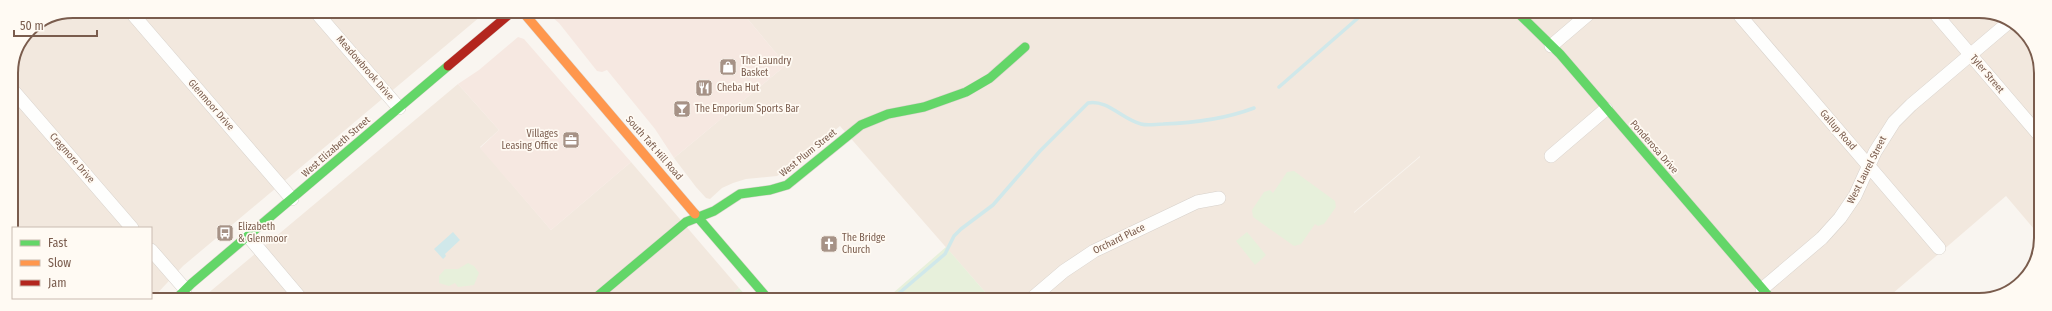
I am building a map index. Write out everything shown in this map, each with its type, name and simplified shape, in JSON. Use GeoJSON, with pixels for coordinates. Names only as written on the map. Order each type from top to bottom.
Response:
{"type":"FeatureCollection","features":[{"type":"Feature","properties":{"kind":"street","name":"Glenmoor Drive"},"geometry":{"type":"LineString","coordinates":[[136,18],[292,199]]}},
{"type":"Feature","properties":{"kind":"street","name":"Meadowbrook Drive"},"geometry":{"type":"LineString","coordinates":[[321,18],[398,108]]}},
{"type":"Feature","properties":{"kind":"street","name":"West Elizabeth Street"},"geometry":{"type":"LineString","coordinates":[[182,293],[504,18]]}},
{"type":"Feature","properties":{"kind":"street","name":"South Taft Hill Road"},"geometry":{"type":"LineString","coordinates":[[528,18],[764,293]]}},
{"type":"Feature","properties":{"kind":"street","name":"Ponderosa Drive"},"geometry":{"type":"LineString","coordinates":[[1523,18],[1551,46],[1766,293]]}},
{"type":"Feature","properties":{"kind":"street"},"geometry":{"type":"LineString","coordinates":[[1551,46],[1584,18]]}},
{"type":"Feature","properties":{"kind":"street","name":"Gallup Road"},"geometry":{"type":"LineString","coordinates":[[1742,18],[1939,248]]}},
{"type":"Feature","properties":{"kind":"street","name":"Tyler Street"},"geometry":{"type":"LineString","coordinates":[[1938,18],[2034,129]]}},
{"type":"Feature","properties":{"kind":"street","name":"West Laurel Street"},"geometry":{"type":"LineString","coordinates":[[1762,289],[1822,238],[1840,218],[1856,196],[1881,141],[1894,122],[1970,54],[2005,25]]}},
{"type":"Feature","properties":{"kind":"street","name":"West Plum Street"},"geometry":{"type":"LineString","coordinates":[[601,293],[686,222],[714,211],[740,194],[770,190],[787,185],[856,129],[873,119],[888,114],[924,107],[966,92],[990,78],[1025,47]]}},
{"type":"Feature","properties":{"kind":"street","name":"Cragmore Drive"},"geometry":{"type":"LineString","coordinates":[[18,96],[131,227]]}},
{"type":"Feature","properties":{"kind":"street"},"geometry":{"type":"LineString","coordinates":[[1551,156],[1606,109]]}},
{"type":"Feature","properties":{"kind":"street","name":"Orchard Place"},"geometry":{"type":"LineString","coordinates":[[1038,293],[1064,271],[1094,251],[1197,202],[1219,198]]}},
{"type":"Feature","properties":{"kind":"street"},"geometry":{"type":"LineString","coordinates":[[248,236],[296,293]]}},
{"type":"Feature","properties":{"kind":"street"},"geometry":{"type":"LineString","coordinates":[[152,251],[185,290]]}},
{"type":"Feature","properties":{"kind":"shaded area"},"geometry":{"type":"Polygon","coordinates":[[[73,18],[479,18],[183,266],[158,293],[152,293],[152,227],[18,227],[19,62],[27,42],[42,27],[62,19],[73,18]]]}},
{"type":"Feature","properties":{"kind":"shaded area"},"geometry":{"type":"Polygon","coordinates":[[[553,18],[747,18],[786,65],[674,158],[655,129],[607,70],[602,72],[597,71],[559,23],[553,18]]]}},
{"type":"Feature","properties":{"kind":"shaded area"},"geometry":{"type":"Polygon","coordinates":[[[747,18],[1986,18],[2003,24],[2018,34],[2025,42],[2033,62],[2034,229],[2006,196],[1893,293],[986,293],[840,126],[787,170],[777,176],[746,179],[733,183],[722,188],[710,199],[706,198],[696,187],[674,158],[786,65],[747,18]],[[1420,156],[1354,212],[1420,157],[1420,156]]]}},
{"type":"Feature","properties":{"kind":"shaded area"},"geometry":{"type":"Polygon","coordinates":[[[518,37],[524,39],[631,162],[551,230],[480,148],[499,130],[458,84],[479,70],[518,37]]]}},
{"type":"Feature","properties":{"kind":"shaded area"},"geometry":{"type":"Polygon","coordinates":[[[458,84],[499,130],[480,147],[551,230],[631,162],[739,288],[733,293],[208,293],[458,84]]]}},
{"type":"Feature","properties":{"kind":"green space"},"geometry":{"type":"Polygon","coordinates":[[[1294,171],[1335,201],[1336,207],[1324,224],[1318,226],[1315,224],[1301,244],[1294,246],[1253,217],[1252,210],[1264,192],[1270,190],[1273,193],[1287,172],[1294,171]]]}},
{"type":"Feature","properties":{"kind":"green space"},"geometry":{"type":"Polygon","coordinates":[[[1247,232],[1266,255],[1255,265],[1236,241],[1247,232]]]}},
{"type":"Feature","properties":{"kind":"green space"},"geometry":{"type":"Polygon","coordinates":[[[946,247],[986,293],[893,293],[946,247]]]}},
{"type":"Feature","properties":{"kind":"green space"},"geometry":{"type":"Polygon","coordinates":[[[468,263],[474,266],[479,273],[474,285],[458,287],[455,283],[449,286],[439,283],[439,276],[445,269],[458,269],[468,263]]]}},
{"type":"Feature","properties":{"kind":"green space"},"geometry":{"type":"Polygon","coordinates":[[[739,288],[744,293],[733,293],[739,288]]]}},
{"type":"Feature","properties":{"kind":"water"},"geometry":{"type":"Polygon","coordinates":[[[453,232],[460,240],[445,254],[446,256],[443,259],[434,249],[453,232]]]}},
{"type":"Feature","properties":{"kind":"waterway"},"geometry":{"type":"LineString","coordinates":[[1279,87],[1358,18]]}},
{"type":"Feature","properties":{"kind":"waterway"},"geometry":{"type":"LineString","coordinates":[[899,293],[945,254],[954,236],[993,205],[1040,151],[1088,103],[1102,104],[1134,122],[1146,125],[1209,120],[1254,108]]}},
{"type":"Feature","properties":{"kind":"traffic: fast"},"geometry":{"type":"LineString","coordinates":[[1523,18],[1560,54],[1766,293]]}},
{"type":"Feature","properties":{"kind":"traffic: fast"},"geometry":{"type":"LineString","coordinates":[[601,293],[686,222],[714,211],[740,194],[770,190],[787,185],[861,125],[888,114],[924,107],[966,92],[990,78],[1025,47]]}},
{"type":"Feature","properties":{"kind":"traffic: fast"},"geometry":{"type":"LineString","coordinates":[[182,293],[448,66]]}},
{"type":"Feature","properties":{"kind":"traffic: fast"},"geometry":{"type":"LineString","coordinates":[[695,214],[763,293]]}},
{"type":"Feature","properties":{"kind":"traffic: slow"},"geometry":{"type":"LineString","coordinates":[[528,18],[695,214]]}},
{"type":"Feature","properties":{"kind":"traffic: jam"},"geometry":{"type":"LineString","coordinates":[[448,66],[505,18]]}},
{"type":"Feature","properties":{"kind":"place","name":"The Laundry Basket"},"geometry":{"type":"Point","coordinates":[728,67]}},
{"type":"Feature","properties":{"kind":"place","name":"Cheba Hut"},"geometry":{"type":"Point","coordinates":[704,88]}},
{"type":"Feature","properties":{"kind":"place","name":"The Emporium Sports Bar"},"geometry":{"type":"Point","coordinates":[682,109]}},
{"type":"Feature","properties":{"kind":"place","name":"Villages Leasing Office"},"geometry":{"type":"Point","coordinates":[571,140]}},
{"type":"Feature","properties":{"kind":"place","name":"Elizabeth & Glenmoor"},"geometry":{"type":"Point","coordinates":[225,233]}},
{"type":"Feature","properties":{"kind":"place","name":"The Bridge Church"},"geometry":{"type":"Point","coordinates":[829,244]}}]}
